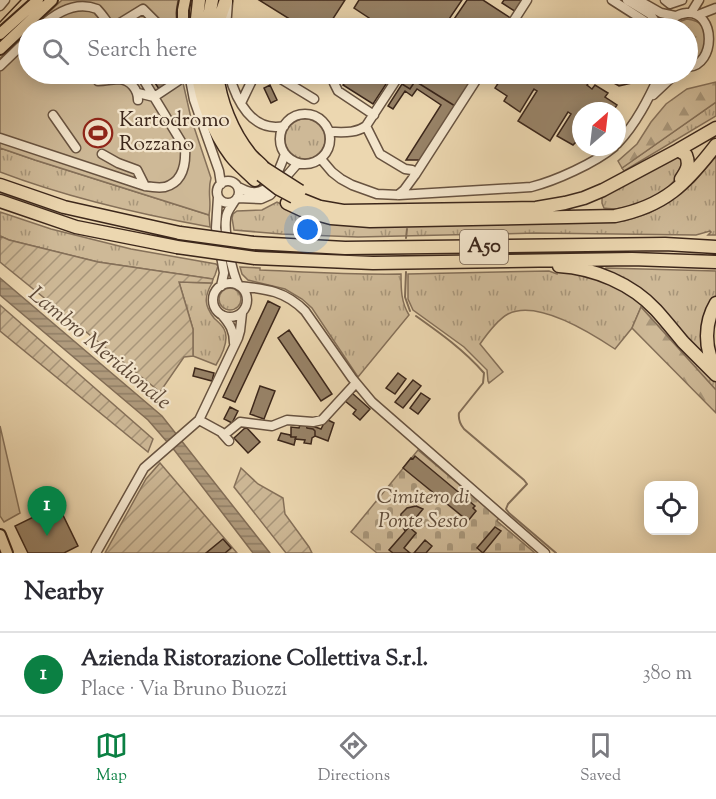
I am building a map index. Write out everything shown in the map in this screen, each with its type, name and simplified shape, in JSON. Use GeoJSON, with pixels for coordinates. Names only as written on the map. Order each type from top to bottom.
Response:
{"type":"FeatureCollection","features":[{"type":"Feature","properties":{"kind":"highway"},"geometry":{"type":"LineString","coordinates":[[197,18],[199,0]]}},
{"type":"Feature","properties":{"kind":"highway"},"geometry":{"type":"LineString","coordinates":[[209,18],[212,0]]}},
{"type":"Feature","properties":{"kind":"highway"},"geometry":{"type":"LineString","coordinates":[[220,18],[227,0]]}},
{"type":"Feature","properties":{"kind":"highway"},"geometry":{"type":"LineString","coordinates":[[200,84],[201,94],[223,143],[233,158],[260,174]]}},
{"type":"Feature","properties":{"kind":"highway"},"geometry":{"type":"LineString","coordinates":[[208,84],[222,123],[233,144],[249,165],[260,174]]}},
{"type":"Feature","properties":{"kind":"highway"},"geometry":{"type":"LineString","coordinates":[[219,84],[225,108],[250,153],[265,189],[294,197],[367,210],[536,208],[565,203],[597,192],[716,128]]}},
{"type":"Feature","properties":{"kind":"highway"},"geometry":{"type":"LineString","coordinates":[[627,177],[716,120]]}},
{"type":"Feature","properties":{"kind":"highway"},"geometry":{"type":"LineString","coordinates":[[703,162],[716,144]]}},
{"type":"Feature","properties":{"kind":"highway"},"geometry":{"type":"LineString","coordinates":[[294,197],[302,210],[332,218],[370,221],[615,216],[636,212],[670,194],[716,149]]}},
{"type":"Feature","properties":{"kind":"highway"},"geometry":{"type":"LineString","coordinates":[[670,194],[687,170],[689,162],[686,154],[678,150]]}},
{"type":"Feature","properties":{"kind":"highway","name":"A50"},"geometry":{"type":"LineString","coordinates":[[0,185],[64,207],[180,233],[253,243],[345,248],[665,244],[716,247]]}},
{"type":"Feature","properties":{"kind":"highway"},"geometry":{"type":"LineString","coordinates":[[597,192],[596,204],[603,216]]}},
{"type":"Feature","properties":{"kind":"highway","name":"A50"},"geometry":{"type":"LineString","coordinates":[[0,201],[76,227],[177,248],[255,258],[373,263],[632,259],[716,262]]}},
{"type":"Feature","properties":{"kind":"highway"},"geometry":{"type":"LineString","coordinates":[[665,244],[692,239],[716,239]]}},
{"type":"Feature","properties":{"kind":"highway"},"geometry":{"type":"LineString","coordinates":[[496,261],[569,267],[599,274],[632,290],[654,308],[716,375]]}},
{"type":"Feature","properties":{"kind":"highway"},"geometry":{"type":"LineString","coordinates":[[716,303],[707,327],[707,342],[709,354],[716,369]]}},
{"type":"Feature","properties":{"kind":"main road"},"geometry":{"type":"LineString","coordinates":[[4,30],[30,0]]}},
{"type":"Feature","properties":{"kind":"main road"},"geometry":{"type":"LineString","coordinates":[[4,30],[38,0]]}},
{"type":"Feature","properties":{"kind":"main road"},"geometry":{"type":"LineString","coordinates":[[33,18],[52,0]]}},
{"type":"Feature","properties":{"kind":"main road"},"geometry":{"type":"LineString","coordinates":[[183,18],[185,0]]}},
{"type":"Feature","properties":{"kind":"main road"},"geometry":{"type":"LineString","coordinates":[[190,18],[191,0]]}},
{"type":"Feature","properties":{"kind":"main road"},"geometry":{"type":"LineString","coordinates":[[0,49],[18,32]]}},
{"type":"Feature","properties":{"kind":"main road"},"geometry":{"type":"LineString","coordinates":[[0,536],[7,553]]}},
{"type":"Feature","properties":{"kind":"street"},"geometry":{"type":"LineString","coordinates":[[0,6],[5,0]]}},
{"type":"Feature","properties":{"kind":"street"},"geometry":{"type":"LineString","coordinates":[[226,18],[227,0]]}},
{"type":"Feature","properties":{"kind":"street"},"geometry":{"type":"LineString","coordinates":[[515,18],[527,0]]}},
{"type":"Feature","properties":{"kind":"street"},"geometry":{"type":"LineString","coordinates":[[612,0],[641,18]]}},
{"type":"Feature","properties":{"kind":"street"},"geometry":{"type":"LineString","coordinates":[[627,0],[653,18]]}},
{"type":"Feature","properties":{"kind":"street"},"geometry":{"type":"LineString","coordinates":[[638,0],[661,13],[676,16]]}},
{"type":"Feature","properties":{"kind":"street"},"geometry":{"type":"LineString","coordinates":[[665,0],[670,4],[682,0]]}},
{"type":"Feature","properties":{"kind":"street"},"geometry":{"type":"LineString","coordinates":[[695,14],[699,0]]}},
{"type":"Feature","properties":{"kind":"street"},"geometry":{"type":"LineString","coordinates":[[50,18],[72,3],[85,3],[96,9],[104,18]]}},
{"type":"Feature","properties":{"kind":"street"},"geometry":{"type":"LineString","coordinates":[[673,18],[683,13],[695,14],[716,8]]}},
{"type":"Feature","properties":{"kind":"street"},"geometry":{"type":"LineString","coordinates":[[128,18],[143,9],[152,18]]}},
{"type":"Feature","properties":{"kind":"street"},"geometry":{"type":"LineString","coordinates":[[695,14],[710,23],[715,36],[714,53],[703,63],[698,64]]}},
{"type":"Feature","properties":{"kind":"street"},"geometry":{"type":"LineString","coordinates":[[713,29],[716,14]]}},
{"type":"Feature","properties":{"kind":"street"},"geometry":{"type":"LineString","coordinates":[[0,66],[18,49]]}},
{"type":"Feature","properties":{"kind":"street"},"geometry":{"type":"LineString","coordinates":[[131,84],[136,88],[138,96],[154,97],[174,84]]}},
{"type":"Feature","properties":{"kind":"street"},"geometry":{"type":"LineString","coordinates":[[0,138],[145,186],[164,187],[173,183],[183,173],[186,161],[185,148],[146,84]]}},
{"type":"Feature","properties":{"kind":"street"},"geometry":{"type":"LineString","coordinates":[[191,84],[194,100],[219,171],[221,184],[218,189],[216,228],[224,273],[221,286]]}},
{"type":"Feature","properties":{"kind":"street"},"geometry":{"type":"LineString","coordinates":[[233,84],[246,112],[264,125],[274,128],[284,126]]}},
{"type":"Feature","properties":{"kind":"street"},"geometry":{"type":"LineString","coordinates":[[241,103],[250,84]]}},
{"type":"Feature","properties":{"kind":"street"},"geometry":{"type":"LineString","coordinates":[[289,84],[314,99]]}},
{"type":"Feature","properties":{"kind":"street"},"geometry":{"type":"LineString","coordinates":[[334,84],[338,91],[374,115]]}},
{"type":"Feature","properties":{"kind":"street"},"geometry":{"type":"LineString","coordinates":[[329,132],[349,133],[362,129],[394,84]]}},
{"type":"Feature","properties":{"kind":"street"},"geometry":{"type":"LineString","coordinates":[[398,195],[415,175],[474,84]]}},
{"type":"Feature","properties":{"kind":"street"},"geometry":{"type":"LineString","coordinates":[[626,134],[649,99],[656,84]]}},
{"type":"Feature","properties":{"kind":"street"},"geometry":{"type":"LineString","coordinates":[[649,99],[665,84]]}},
{"type":"Feature","properties":{"kind":"street"},"geometry":{"type":"LineString","coordinates":[[305,114],[320,119],[329,132],[329,147],[321,159],[314,163],[297,163],[291,159],[285,154],[280,140],[284,126],[297,116],[305,114]]}},
{"type":"Feature","properties":{"kind":"street"},"geometry":{"type":"LineString","coordinates":[[53,115],[76,148]]}},
{"type":"Feature","properties":{"kind":"street"},"geometry":{"type":"LineString","coordinates":[[366,126],[380,154],[405,169],[412,170],[415,175]]}},
{"type":"Feature","properties":{"kind":"street"},"geometry":{"type":"LineString","coordinates":[[102,154],[137,170],[145,186]]}},
{"type":"Feature","properties":{"kind":"street"},"geometry":{"type":"LineString","coordinates":[[221,184],[231,181],[254,193],[261,191],[274,180],[285,154]]}},
{"type":"Feature","properties":{"kind":"street"},"geometry":{"type":"LineString","coordinates":[[321,159],[332,172],[352,185],[377,194],[398,195],[531,187],[545,183],[600,156]]}},
{"type":"Feature","properties":{"kind":"street"},"geometry":{"type":"LineString","coordinates":[[218,197],[223,202],[231,203],[236,200],[261,199],[270,195],[297,163]]}},
{"type":"Feature","properties":{"kind":"street"},"geometry":{"type":"LineString","coordinates":[[238,186],[240,193],[226,215],[226,220],[234,276],[239,286]]}},
{"type":"Feature","properties":{"kind":"street"},"geometry":{"type":"LineString","coordinates":[[96,553],[139,476],[151,460],[199,420],[234,347],[247,301],[245,292],[239,286],[227,283],[217,290],[213,301],[214,307],[231,326],[234,347]]}},
{"type":"Feature","properties":{"kind":"street"},"geometry":{"type":"LineString","coordinates":[[239,286],[276,292],[296,302],[305,311],[356,384],[372,402],[545,553]]}},
{"type":"Feature","properties":{"kind":"street"},"geometry":{"type":"LineString","coordinates":[[247,301],[263,290]]}},
{"type":"Feature","properties":{"kind":"street"},"geometry":{"type":"LineString","coordinates":[[222,315],[232,317],[242,313]]}},
{"type":"Feature","properties":{"kind":"street"},"geometry":{"type":"LineString","coordinates":[[199,420],[221,432],[226,438],[240,422],[272,426],[286,420],[313,422],[322,420],[356,384]]}},
{"type":"Feature","properties":{"kind":"green space"},"geometry":{"type":"Polygon","coordinates":[[[62,0],[178,0],[176,18],[43,18],[62,0]]]}},
{"type":"Feature","properties":{"kind":"green space"},"geometry":{"type":"Polygon","coordinates":[[[698,22],[703,27],[707,46],[698,57],[698,22]]]}},
{"type":"Feature","properties":{"kind":"green space","name":"Kartodromo Rozzano"},"geometry":{"type":"Polygon","coordinates":[[[18,41],[18,84],[183,84],[191,118],[211,178],[209,215],[0,148],[0,58],[18,41]]]}},
{"type":"Feature","properties":{"kind":"green space"},"geometry":{"type":"Polygon","coordinates":[[[716,82],[716,102],[622,168],[618,161],[637,144],[666,104],[687,89],[716,82]]]}},
{"type":"Feature","properties":{"kind":"green space"},"geometry":{"type":"Polygon","coordinates":[[[716,102],[716,116],[624,171],[622,168],[716,102]]]}},
{"type":"Feature","properties":{"kind":"green space"},"geometry":{"type":"Polygon","coordinates":[[[305,119],[313,120],[319,125],[324,131],[324,147],[319,153],[313,158],[305,159],[297,158],[291,153],[286,147],[285,139],[286,131],[291,125],[297,120],[305,119]]]}},
{"type":"Feature","properties":{"kind":"green space"},"geometry":{"type":"Polygon","coordinates":[[[0,148],[209,215],[210,227],[104,204],[51,190],[0,172],[0,148]]]}},
{"type":"Feature","properties":{"kind":"green space"},"geometry":{"type":"Polygon","coordinates":[[[682,156],[682,171],[660,193],[627,207],[604,208],[602,195],[668,160],[682,156]]]}},
{"type":"Feature","properties":{"kind":"green space"},"geometry":{"type":"Polygon","coordinates":[[[716,156],[716,235],[708,235],[710,231],[696,235],[536,233],[358,237],[234,230],[232,218],[237,211],[262,210],[277,202],[289,208],[624,221],[649,213],[669,202],[694,182],[716,156]]]}},
{"type":"Feature","properties":{"kind":"green space"},"geometry":{"type":"Polygon","coordinates":[[[0,212],[51,229],[131,249],[218,266],[213,279],[98,262],[9,240],[0,236],[0,212]]]}},
{"type":"Feature","properties":{"kind":"green space"},"geometry":{"type":"Polygon","coordinates":[[[0,236],[98,262],[213,279],[212,283],[179,282],[193,329],[193,356],[184,357],[160,392],[0,262],[0,236]]]}},
{"type":"Feature","properties":{"kind":"green space"},"geometry":{"type":"Polygon","coordinates":[[[240,267],[260,268],[260,270],[401,274],[401,290],[409,315],[358,377],[312,308],[285,289],[248,280],[242,274],[240,267]]]}},
{"type":"Feature","properties":{"kind":"green space"},"geometry":{"type":"Polygon","coordinates":[[[606,268],[716,271],[716,297],[711,303],[703,353],[648,296],[605,270],[606,268]]]}},
{"type":"Feature","properties":{"kind":"green space"},"geometry":{"type":"Polygon","coordinates":[[[558,269],[592,275],[637,298],[716,378],[716,390],[641,307],[632,328],[615,349],[578,327],[548,314],[520,311],[508,314],[496,323],[480,344],[503,372],[489,383],[487,370],[464,347],[413,310],[408,299],[408,274],[549,271],[557,274],[558,269]]]}},
{"type":"Feature","properties":{"kind":"green space"},"geometry":{"type":"Polygon","coordinates":[[[179,282],[212,283],[206,297],[208,309],[226,333],[226,343],[216,365],[193,356],[193,329],[179,282]]]}},
{"type":"Feature","properties":{"kind":"green space"},"geometry":{"type":"Polygon","coordinates":[[[230,288],[238,291],[241,299],[238,307],[230,310],[222,307],[219,299],[222,291],[230,288]]]}},
{"type":"Feature","properties":{"kind":"green space"},"geometry":{"type":"Polygon","coordinates":[[[0,305],[153,439],[148,452],[0,331],[0,305]]]}},
{"type":"Feature","properties":{"kind":"green space"},"geometry":{"type":"Polygon","coordinates":[[[641,307],[716,390],[716,413],[632,328],[641,307]]]}},
{"type":"Feature","properties":{"kind":"green space"},"geometry":{"type":"Polygon","coordinates":[[[0,426],[20,513],[4,522],[0,516],[0,426]]]}},
{"type":"Feature","properties":{"kind":"green space","name":"Cimitero di Ponte Sesto"},"geometry":{"type":"Polygon","coordinates":[[[418,450],[499,518],[497,521],[535,553],[377,553],[351,532],[418,450]]]}},
{"type":"Feature","properties":{"kind":"green space"},"geometry":{"type":"Polygon","coordinates":[[[160,463],[237,553],[105,553],[146,479],[160,463]]]}},
{"type":"Feature","properties":{"kind":"green space"},"geometry":{"type":"Polygon","coordinates":[[[241,468],[258,484],[283,498],[285,514],[312,553],[286,553],[234,487],[241,468]]]}},
{"type":"Feature","properties":{"kind":"shaded area"},"geometry":{"type":"Polygon","coordinates":[[[0,278],[162,416],[270,553],[253,553],[175,451],[148,420],[0,295],[0,278]]]}},
{"type":"Feature","properties":{"kind":"building"},"geometry":{"type":"Polygon","coordinates":[[[259,0],[345,0],[333,18],[288,18],[259,0]]]}},
{"type":"Feature","properties":{"kind":"building"},"geometry":{"type":"Polygon","coordinates":[[[359,0],[462,0],[450,18],[369,18],[354,8],[359,0]]]}},
{"type":"Feature","properties":{"kind":"building"},"geometry":{"type":"Polygon","coordinates":[[[467,0],[483,0],[510,18],[455,18],[467,0]]]}},
{"type":"Feature","properties":{"kind":"building"},"geometry":{"type":"Polygon","coordinates":[[[504,0],[524,0],[516,12],[502,3],[504,0]]]}},
{"type":"Feature","properties":{"kind":"building"},"geometry":{"type":"Polygon","coordinates":[[[156,84],[164,84],[165,85],[159,89],[156,84]]]}},
{"type":"Feature","properties":{"kind":"building"},"geometry":{"type":"Polygon","coordinates":[[[344,84],[386,84],[373,104],[344,84]]]}},
{"type":"Feature","properties":{"kind":"building"},"geometry":{"type":"Polygon","coordinates":[[[402,84],[413,84],[410,89],[402,84]]]}},
{"type":"Feature","properties":{"kind":"building"},"geometry":{"type":"Polygon","coordinates":[[[402,84],[410,89],[413,84],[420,84],[455,106],[421,160],[406,160],[441,105],[417,89],[412,96],[405,91],[393,109],[388,106],[402,84]]]}},
{"type":"Feature","properties":{"kind":"building"},"geometry":{"type":"Polygon","coordinates":[[[420,84],[469,84],[455,106],[420,84]]]}},
{"type":"Feature","properties":{"kind":"building"},"geometry":{"type":"Polygon","coordinates":[[[498,84],[588,84],[592,89],[595,85],[608,93],[605,97],[612,102],[572,102],[572,144],[557,136],[571,114],[568,112],[550,141],[518,121],[537,91],[534,89],[520,112],[504,101],[507,96],[495,88],[498,84]]]}},
{"type":"Feature","properties":{"kind":"building"},"geometry":{"type":"Polygon","coordinates":[[[270,85],[277,100],[271,103],[264,88],[270,85]]]}},
{"type":"Feature","properties":{"kind":"building"},"geometry":{"type":"Polygon","coordinates":[[[268,301],[280,307],[235,402],[223,397],[268,301]]]}},
{"type":"Feature","properties":{"kind":"building"},"geometry":{"type":"Polygon","coordinates":[[[289,330],[332,394],[321,401],[278,338],[289,330]]]}},
{"type":"Feature","properties":{"kind":"building"},"geometry":{"type":"Polygon","coordinates":[[[195,368],[214,373],[212,381],[193,376],[195,368]]]}},
{"type":"Feature","properties":{"kind":"building"},"geometry":{"type":"Polygon","coordinates":[[[398,373],[406,379],[395,394],[386,388],[398,373]]]}},
{"type":"Feature","properties":{"kind":"building"},"geometry":{"type":"Polygon","coordinates":[[[413,380],[421,386],[403,408],[395,402],[413,380]]]}},
{"type":"Feature","properties":{"kind":"building"},"geometry":{"type":"Polygon","coordinates":[[[260,386],[275,391],[264,419],[250,414],[260,386]]]}},
{"type":"Feature","properties":{"kind":"building"},"geometry":{"type":"Polygon","coordinates":[[[352,393],[370,409],[360,420],[353,414],[356,410],[345,401],[352,393]]]}},
{"type":"Feature","properties":{"kind":"building"},"geometry":{"type":"Polygon","coordinates":[[[421,393],[430,399],[418,414],[410,408],[421,393]]]}},
{"type":"Feature","properties":{"kind":"building"},"geometry":{"type":"Polygon","coordinates":[[[230,407],[238,411],[232,423],[224,419],[230,407]]]}},
{"type":"Feature","properties":{"kind":"building"},"geometry":{"type":"Polygon","coordinates":[[[326,419],[334,423],[328,441],[315,436],[315,431],[307,428],[306,425],[321,429],[326,419]]]}},
{"type":"Feature","properties":{"kind":"building"},"geometry":{"type":"Polygon","coordinates":[[[300,425],[306,425],[307,428],[315,431],[311,444],[291,437],[291,427],[299,428],[300,425]]]}},
{"type":"Feature","properties":{"kind":"building"},"geometry":{"type":"Polygon","coordinates":[[[246,427],[260,442],[248,453],[234,438],[246,427]]]}},
{"type":"Feature","properties":{"kind":"building"},"geometry":{"type":"Polygon","coordinates":[[[281,433],[296,437],[294,445],[278,440],[281,433]]]}},
{"type":"Feature","properties":{"kind":"building"},"geometry":{"type":"Polygon","coordinates":[[[415,456],[475,506],[473,508],[476,511],[468,521],[403,468],[415,456]]]}},
{"type":"Feature","properties":{"kind":"building"},"geometry":{"type":"Polygon","coordinates":[[[58,505],[78,546],[64,553],[28,553],[15,526],[58,505]]]}},
{"type":"Feature","properties":{"kind":"building"},"geometry":{"type":"Polygon","coordinates":[[[416,506],[423,509],[405,531],[400,521],[401,514],[407,508],[416,506]]]}},
{"type":"Feature","properties":{"kind":"building"},"geometry":{"type":"Polygon","coordinates":[[[409,527],[416,533],[404,548],[410,553],[393,553],[389,550],[409,527]]]}},
{"type":"Feature","properties":{"kind":"building"},"geometry":{"type":"Polygon","coordinates":[[[495,527],[501,531],[483,553],[477,548],[495,527]]]}},
{"type":"Feature","properties":{"kind":"building"},"geometry":{"type":"Polygon","coordinates":[[[223,539],[231,548],[225,553],[206,553],[223,539]]]}},
{"type":"Feature","properties":{"kind":"building"},"geometry":{"type":"Polygon","coordinates":[[[425,540],[432,546],[426,553],[414,553],[425,540]]]}},
{"type":"Feature","properties":{"kind":"waterway"},"geometry":{"type":"LineString","coordinates":[[406,238],[407,229]]}},
{"type":"Feature","properties":{"kind":"waterway"},"geometry":{"type":"LineString","coordinates":[[406,272],[405,297],[410,311]]}},
{"type":"Feature","properties":{"kind":"waterway"},"geometry":{"type":"LineString","coordinates":[[416,316],[460,349],[484,373],[483,383],[459,413],[460,422],[464,429],[527,484],[506,509],[556,553]]}},
{"type":"Feature","properties":{"kind":"tram line"},"geometry":{"type":"LineString","coordinates":[[0,22],[21,0]]}},
{"type":"Feature","properties":{"kind":"place","name":"Kartodromo Rozzano"},"geometry":{"type":"Point","coordinates":[98,133]}},
{"type":"Feature","properties":{"kind":"place","name":"Azienda Ristorazione Collettiva S.r.l."},"geometry":{"type":"Point","coordinates":[47,536]}},
{"type":"Feature","properties":{"kind":"water label","name":"Lambro Meridionale"},"geometry":{"type":"Point","coordinates":[99,349]}}]}
